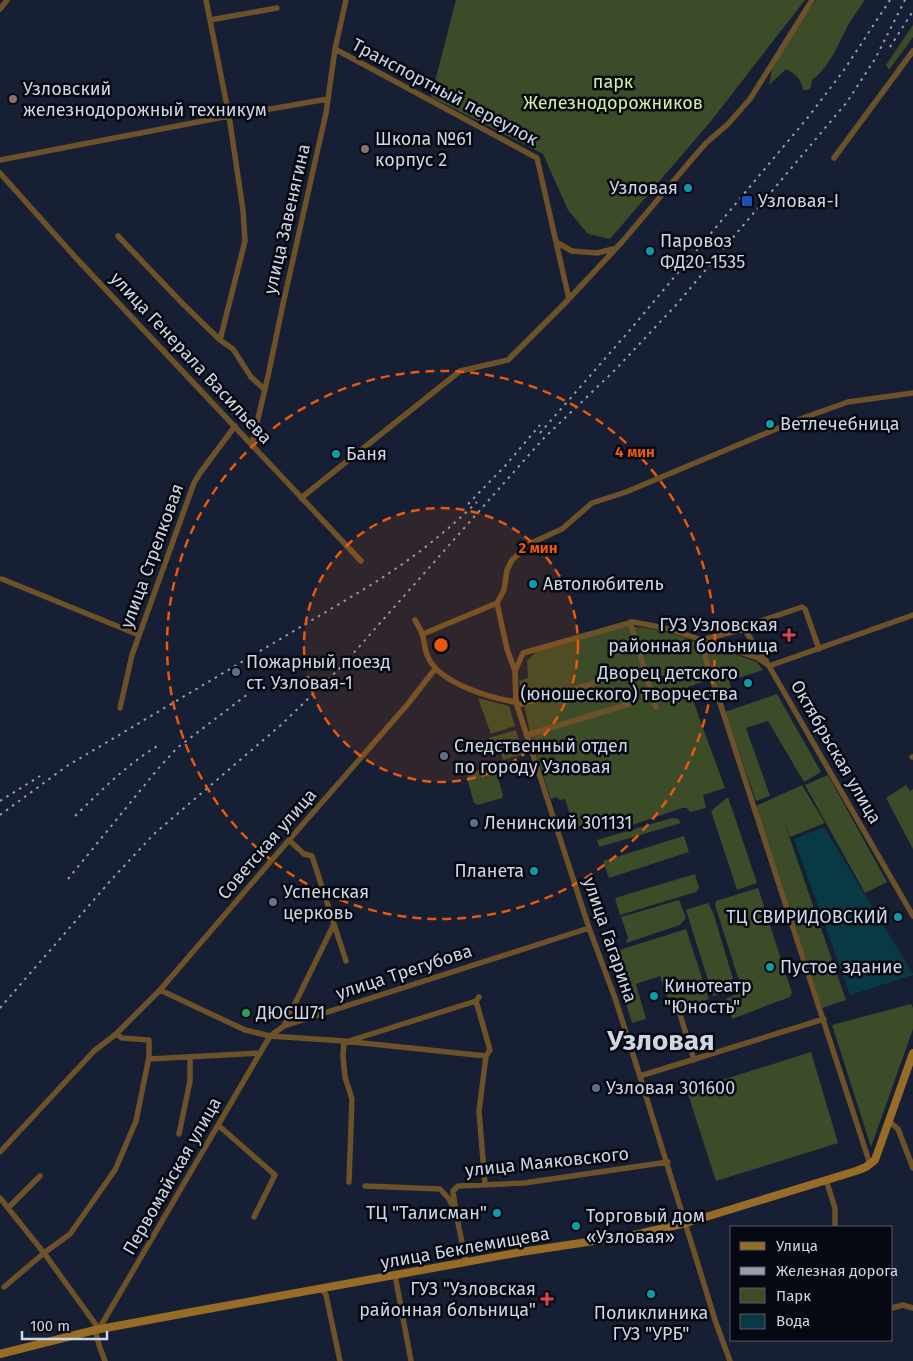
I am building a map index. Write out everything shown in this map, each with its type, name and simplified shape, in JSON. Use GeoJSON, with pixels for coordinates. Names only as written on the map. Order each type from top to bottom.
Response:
{"type":"FeatureCollection","features":[{"type":"Feature","properties":{"kind":"main road"},"geometry":{"type":"LineString","coordinates":[[870,1164],[875,1160],[913,1053]]}},
{"type":"Feature","properties":{"kind":"main road","name":"улица Беклемищева"},"geometry":{"type":"LineString","coordinates":[[0,1354],[97,1330],[466,1262],[634,1235],[686,1223],[861,1169],[870,1164]]}},
{"type":"Feature","properties":{"kind":"street"},"geometry":{"type":"LineString","coordinates":[[0,9],[7,0]]}},
{"type":"Feature","properties":{"kind":"street"},"geometry":{"type":"LineString","coordinates":[[206,0],[229,116],[243,210],[245,241],[220,340]]}},
{"type":"Feature","properties":{"kind":"street","name":"улица Завенягина"},"geometry":{"type":"LineString","coordinates":[[252,444],[328,100],[335,50],[346,0]]}},
{"type":"Feature","properties":{"kind":"street"},"geometry":{"type":"LineString","coordinates":[[301,498],[460,371],[508,360],[569,299],[706,143],[728,124],[750,99],[812,0]]}},
{"type":"Feature","properties":{"kind":"street"},"geometry":{"type":"LineString","coordinates":[[210,20],[277,8]]}},
{"type":"Feature","properties":{"kind":"street","name":"Транспортный переулок"},"geometry":{"type":"LineString","coordinates":[[335,50],[537,158],[558,243],[569,299]]}},
{"type":"Feature","properties":{"kind":"street"},"geometry":{"type":"LineString","coordinates":[[834,158],[913,51]]}},
{"type":"Feature","properties":{"kind":"street"},"geometry":{"type":"LineString","coordinates":[[0,160],[229,116],[328,100]]}},
{"type":"Feature","properties":{"kind":"street","name":"улица Генерала Васильева"},"geometry":{"type":"LineString","coordinates":[[0,174],[361,561]]}},
{"type":"Feature","properties":{"kind":"street"},"geometry":{"type":"LineString","coordinates":[[118,236],[220,340],[233,349],[251,377],[264,390]]}},
{"type":"Feature","properties":{"kind":"street"},"geometry":{"type":"LineString","coordinates":[[558,243],[572,251],[597,253],[608,251],[617,246]]}},
{"type":"Feature","properties":{"kind":"street"},"geometry":{"type":"LineString","coordinates":[[423,634],[497,603],[504,590],[507,570],[512,560],[529,544],[562,529],[592,503],[626,492],[800,419],[848,402],[913,393]]}},
{"type":"Feature","properties":{"kind":"street","name":"улица Стрелковая"},"geometry":{"type":"LineString","coordinates":[[120,708],[132,655],[194,483],[236,426]]}},
{"type":"Feature","properties":{"kind":"street"},"geometry":{"type":"LineString","coordinates":[[2,579],[139,635]]}},
{"type":"Feature","properties":{"kind":"street","name":"улица Гагарина"},"geometry":{"type":"LineString","coordinates":[[497,603],[514,671],[517,704],[589,928],[615,998],[668,1162],[716,1323],[730,1361]]}},
{"type":"Feature","properties":{"kind":"street"},"geometry":{"type":"LineString","coordinates":[[702,640],[744,629],[755,623],[804,607],[819,649]]}},
{"type":"Feature","properties":{"kind":"street"},"geometry":{"type":"LineString","coordinates":[[514,671],[523,653],[630,622],[666,628],[758,658],[769,666],[913,616]]}},
{"type":"Feature","properties":{"kind":"street"},"geometry":{"type":"LineString","coordinates":[[415,620],[423,634],[427,656],[435,669],[473,690],[517,704],[626,674]]}},
{"type":"Feature","properties":{"kind":"street"},"geometry":{"type":"LineString","coordinates":[[630,622],[656,707]]}},
{"type":"Feature","properties":{"kind":"street","name":"Октябрьская улица"},"geometry":{"type":"LineString","coordinates":[[744,629],[769,666],[913,916]]}},
{"type":"Feature","properties":{"kind":"street"},"geometry":{"type":"LineString","coordinates":[[702,640],[706,660],[870,1164]]}},
{"type":"Feature","properties":{"kind":"street","name":"Советская улица"},"geometry":{"type":"LineString","coordinates":[[0,1152],[94,1051],[116,1034],[160,990],[407,706],[435,669]]}},
{"type":"Feature","properties":{"kind":"street"},"geometry":{"type":"LineString","coordinates":[[527,735],[630,704]]}},
{"type":"Feature","properties":{"kind":"street"},"geometry":{"type":"LineString","coordinates":[[289,840],[304,854],[312,856],[346,962]]}},
{"type":"Feature","properties":{"kind":"street"},"geometry":{"type":"LineString","coordinates":[[284,1026],[334,924]]}},
{"type":"Feature","properties":{"kind":"street","name":"улица Трегубова"},"geometry":{"type":"LineString","coordinates":[[270,1036],[284,1026],[589,928]]}},
{"type":"Feature","properties":{"kind":"street"},"geometry":{"type":"LineString","coordinates":[[160,990],[245,1030],[270,1036],[346,1041],[486,1056]]}},
{"type":"Feature","properties":{"kind":"street"},"geometry":{"type":"LineString","coordinates":[[346,1041],[478,999],[490,1045],[490,1050],[486,1056],[479,1111],[484,1185]]}},
{"type":"Feature","properties":{"kind":"street"},"geometry":{"type":"LineString","coordinates":[[679,1011],[694,1060]]}},
{"type":"Feature","properties":{"kind":"street"},"geometry":{"type":"LineString","coordinates":[[640,1076],[824,1018]]}},
{"type":"Feature","properties":{"kind":"street"},"geometry":{"type":"LineString","coordinates":[[4,1287],[70,1234],[115,1170],[136,1121],[149,1059],[149,1040],[122,1038],[116,1034]]}},
{"type":"Feature","properties":{"kind":"street","name":"Первомайская улица"},"geometry":{"type":"LineString","coordinates":[[97,1330],[270,1036]]}},
{"type":"Feature","properties":{"kind":"street"},"geometry":{"type":"LineString","coordinates":[[346,1041],[343,1056],[345,1077],[352,1099],[349,1182]]}},
{"type":"Feature","properties":{"kind":"street"},"geometry":{"type":"LineString","coordinates":[[149,1059],[260,1053]]}},
{"type":"Feature","properties":{"kind":"street"},"geometry":{"type":"LineString","coordinates":[[179,1134],[190,1081],[190,1057]]}},
{"type":"Feature","properties":{"kind":"street"},"geometry":{"type":"LineString","coordinates":[[888,1121],[898,1129],[907,1157],[913,1168]]}},
{"type":"Feature","properties":{"kind":"street"},"geometry":{"type":"LineString","coordinates":[[218,1125],[274,1175],[254,1217]]}},
{"type":"Feature","properties":{"kind":"street","name":"улица Маяковского"},"geometry":{"type":"LineString","coordinates":[[466,1262],[456,1214],[454,1191],[458,1186],[524,1183],[668,1162]]}},
{"type":"Feature","properties":{"kind":"street"},"geometry":{"type":"LineString","coordinates":[[8,1208],[40,1176]]}},
{"type":"Feature","properties":{"kind":"street"},"geometry":{"type":"LineString","coordinates":[[826,1180],[835,1208],[835,1226]]}},
{"type":"Feature","properties":{"kind":"street","name":"улица Маяковского"},"geometry":{"type":"LineString","coordinates":[[365,1186],[440,1189],[449,1198],[456,1214]]}},
{"type":"Feature","properties":{"kind":"street"},"geometry":{"type":"LineString","coordinates":[[0,1198],[44,1253],[97,1330],[106,1361]]}},
{"type":"Feature","properties":{"kind":"street"},"geometry":{"type":"LineString","coordinates":[[395,1275],[411,1361]]}},
{"type":"Feature","properties":{"kind":"street"},"geometry":{"type":"LineString","coordinates":[[321,1288],[326,1295],[340,1361]]}},
{"type":"Feature","properties":{"kind":"street"},"geometry":{"type":"LineString","coordinates":[[893,1308],[903,1305],[913,1308]]}},
{"type":"Feature","properties":{"kind":"green space","name":"парк Железнодорожников"},"geometry":{"type":"Polygon","coordinates":[[[456,0],[805,0],[711,121],[610,239],[588,234],[568,210],[543,154],[431,97],[456,0]]]}},
{"type":"Feature","properties":{"kind":"green space"},"geometry":{"type":"Polygon","coordinates":[[[816,0],[865,0],[849,24],[828,63],[812,80],[811,87],[808,90],[803,90],[798,77],[786,69],[769,85],[774,59],[816,0]]]}},
{"type":"Feature","properties":{"kind":"green space"},"geometry":{"type":"Polygon","coordinates":[[[913,25],[913,37],[889,70],[886,65],[913,25]]]}},
{"type":"Feature","properties":{"kind":"green space"},"geometry":{"type":"Polygon","coordinates":[[[627,626],[664,632],[700,644],[710,679],[688,687],[725,788],[703,795],[706,808],[690,812],[687,808],[682,808],[612,832],[608,817],[574,828],[565,799],[559,800],[557,797],[551,799],[531,738],[519,681],[528,678],[527,661],[536,652],[627,626]]]}},
{"type":"Feature","properties":{"kind":"green space"},"geometry":{"type":"Polygon","coordinates":[[[703,643],[757,662],[763,670],[729,681],[734,698],[721,702],[703,643]]]}},
{"type":"Feature","properties":{"kind":"green space"},"geometry":{"type":"Polygon","coordinates":[[[777,694],[821,772],[804,782],[768,721],[746,728],[770,796],[756,801],[725,712],[777,694]]]}},
{"type":"Feature","properties":{"kind":"green space"},"geometry":{"type":"Polygon","coordinates":[[[478,698],[509,706],[515,726],[491,734],[478,698]]]}},
{"type":"Feature","properties":{"kind":"green space"},"geometry":{"type":"Polygon","coordinates":[[[516,730],[523,754],[503,760],[497,741],[491,743],[489,738],[516,730]]]}},
{"type":"Feature","properties":{"kind":"green space"},"geometry":{"type":"Polygon","coordinates":[[[492,766],[495,768],[503,795],[502,798],[478,805],[474,803],[467,778],[468,774],[492,766]]]}},
{"type":"Feature","properties":{"kind":"green space"},"geometry":{"type":"Polygon","coordinates":[[[828,775],[887,882],[865,893],[805,785],[828,775]]]}},
{"type":"Feature","properties":{"kind":"green space"},"geometry":{"type":"Polygon","coordinates":[[[802,785],[825,823],[790,837],[784,822],[846,1000],[822,1008],[756,806],[802,785]]]}},
{"type":"Feature","properties":{"kind":"green space"},"geometry":{"type":"Polygon","coordinates":[[[906,785],[910,791],[913,789],[913,849],[886,798],[906,785]]]}},
{"type":"Feature","properties":{"kind":"green space"},"geometry":{"type":"Polygon","coordinates":[[[728,797],[757,883],[737,890],[711,811],[728,797]]]}},
{"type":"Feature","properties":{"kind":"green space"},"geometry":{"type":"Polygon","coordinates":[[[672,818],[678,819],[681,823],[599,847],[597,840],[672,818]]]}},
{"type":"Feature","properties":{"kind":"green space"},"geometry":{"type":"Polygon","coordinates":[[[684,836],[689,852],[609,878],[603,861],[684,836]]]}},
{"type":"Feature","properties":{"kind":"green space"},"geometry":{"type":"Polygon","coordinates":[[[695,874],[699,888],[696,892],[620,915],[615,898],[695,874]]]}},
{"type":"Feature","properties":{"kind":"green space"},"geometry":{"type":"Polygon","coordinates":[[[758,888],[792,993],[790,997],[732,1019],[726,999],[745,990],[744,987],[741,987],[715,905],[716,901],[758,888]]]}},
{"type":"Feature","properties":{"kind":"green space"},"geometry":{"type":"Polygon","coordinates":[[[679,900],[686,918],[680,925],[626,943],[628,937],[621,917],[679,900]]]}},
{"type":"Feature","properties":{"kind":"green space"},"geometry":{"type":"Polygon","coordinates":[[[708,903],[713,912],[736,989],[713,996],[686,910],[708,903]]]}},
{"type":"Feature","properties":{"kind":"green space"},"geometry":{"type":"Polygon","coordinates":[[[686,929],[709,999],[672,1011],[660,976],[636,984],[646,1019],[632,1023],[610,953],[686,929]]]}},
{"type":"Feature","properties":{"kind":"green space"},"geometry":{"type":"Polygon","coordinates":[[[911,1004],[913,1008],[913,1029],[871,1147],[832,1025],[911,1004]]]}},
{"type":"Feature","properties":{"kind":"green space"},"geometry":{"type":"Polygon","coordinates":[[[811,1052],[838,1143],[716,1181],[687,1091],[811,1052]]]}},
{"type":"Feature","properties":{"kind":"water"},"geometry":{"type":"Polygon","coordinates":[[[824,827],[913,975],[850,995],[794,839],[824,827]]]}},
{"type":"Feature","properties":{"kind":"railway"},"geometry":{"type":"LineString","coordinates":[[540,433],[630,330],[809,116],[844,70],[890,0]]}},
{"type":"Feature","properties":{"kind":"railway"},"geometry":{"type":"LineString","coordinates":[[0,1008],[112,879],[154,834],[282,724],[343,665],[543,439],[615,370],[677,304],[847,102],[875,59],[905,0]]}},
{"type":"Feature","properties":{"kind":"railway"},"geometry":{"type":"LineString","coordinates":[[890,47],[913,11]]}},
{"type":"Feature","properties":{"kind":"railway"},"geometry":{"type":"LineString","coordinates":[[468,504],[505,466],[540,425]]}},
{"type":"Feature","properties":{"kind":"railway"},"geometry":{"type":"LineString","coordinates":[[0,815],[67,766],[388,574],[434,540],[477,502]]}},
{"type":"Feature","properties":{"kind":"railway"},"geometry":{"type":"LineString","coordinates":[[68,879],[177,748],[248,694]]}},
{"type":"Feature","properties":{"kind":"railway"},"geometry":{"type":"LineString","coordinates":[[75,816],[125,769],[159,745]]}},
{"type":"Feature","properties":{"kind":"railway"},"geometry":{"type":"LineString","coordinates":[[0,801],[40,776]]}},
{"type":"Feature","properties":{"kind":"place","name":"Узловский железнодорожный техникум"},"geometry":{"type":"Point","coordinates":[13,99]}},
{"type":"Feature","properties":{"kind":"place","name":"Школа №61 корпус 2"},"geometry":{"type":"Point","coordinates":[365,149]}},
{"type":"Feature","properties":{"kind":"place","name":"Узловая"},"geometry":{"type":"Point","coordinates":[688,188]}},
{"type":"Feature","properties":{"kind":"place","name":"Узловая-I"},"geometry":{"type":"Point","coordinates":[747,201]}},
{"type":"Feature","properties":{"kind":"place","name":"Паровоз ФД20-1535"},"geometry":{"type":"Point","coordinates":[650,251]}},
{"type":"Feature","properties":{"kind":"place","name":"Ветлечебница"},"geometry":{"type":"Point","coordinates":[770,424]}},
{"type":"Feature","properties":{"kind":"place","name":"Баня"},"geometry":{"type":"Point","coordinates":[336,454]}},
{"type":"Feature","properties":{"kind":"place","name":"Автолюбитель"},"geometry":{"type":"Point","coordinates":[533,584]}},
{"type":"Feature","properties":{"kind":"place","name":"ГУЗ Узловская районная больница"},"geometry":{"type":"Point","coordinates":[789,635]}},
{"type":"Feature","properties":{"kind":"place","name":"Пожарный поезд ст. Узловая-1"},"geometry":{"type":"Point","coordinates":[236,672]}},
{"type":"Feature","properties":{"kind":"place","name":"Дворец детского (юношеского) творчества"},"geometry":{"type":"Point","coordinates":[748,683]}},
{"type":"Feature","properties":{"kind":"place","name":"Следственный отдел по городу Узловая"},"geometry":{"type":"Point","coordinates":[444,756]}},
{"type":"Feature","properties":{"kind":"place","name":"Ленинский 301131"},"geometry":{"type":"Point","coordinates":[474,823]}},
{"type":"Feature","properties":{"kind":"place","name":"Планета"},"geometry":{"type":"Point","coordinates":[534,871]}},
{"type":"Feature","properties":{"kind":"place","name":"Успенская церковь"},"geometry":{"type":"Point","coordinates":[273,902]}},
{"type":"Feature","properties":{"kind":"place","name":"ТЦ СВИРИДОВСКИЙ"},"geometry":{"type":"Point","coordinates":[898,917]}},
{"type":"Feature","properties":{"kind":"place","name":"Пустое здание"},"geometry":{"type":"Point","coordinates":[770,967]}},
{"type":"Feature","properties":{"kind":"place","name":"Кинотеатр \"Юность\""},"geometry":{"type":"Point","coordinates":[654,996]}},
{"type":"Feature","properties":{"kind":"place","name":"ДЮСШ71"},"geometry":{"type":"Point","coordinates":[246,1013]}},
{"type":"Feature","properties":{"kind":"place","name":"Узловая 301600"},"geometry":{"type":"Point","coordinates":[596,1088]}},
{"type":"Feature","properties":{"kind":"place","name":"ТЦ \"Талисман\""},"geometry":{"type":"Point","coordinates":[497,1213]}},
{"type":"Feature","properties":{"kind":"place","name":"Торговый дом «Узловая»"},"geometry":{"type":"Point","coordinates":[576,1226]}},
{"type":"Feature","properties":{"kind":"place","name":"Поликлиника ГУЗ \"УРБ\""},"geometry":{"type":"Point","coordinates":[651,1294]}},
{"type":"Feature","properties":{"kind":"place","name":"ГУЗ \"Узловская районная больница\""},"geometry":{"type":"Point","coordinates":[547,1299]}},
{"type":"Feature","properties":{"kind":"district","name":"Узловая"},"geometry":{"type":"Point","coordinates":[661,1040]}}]}
